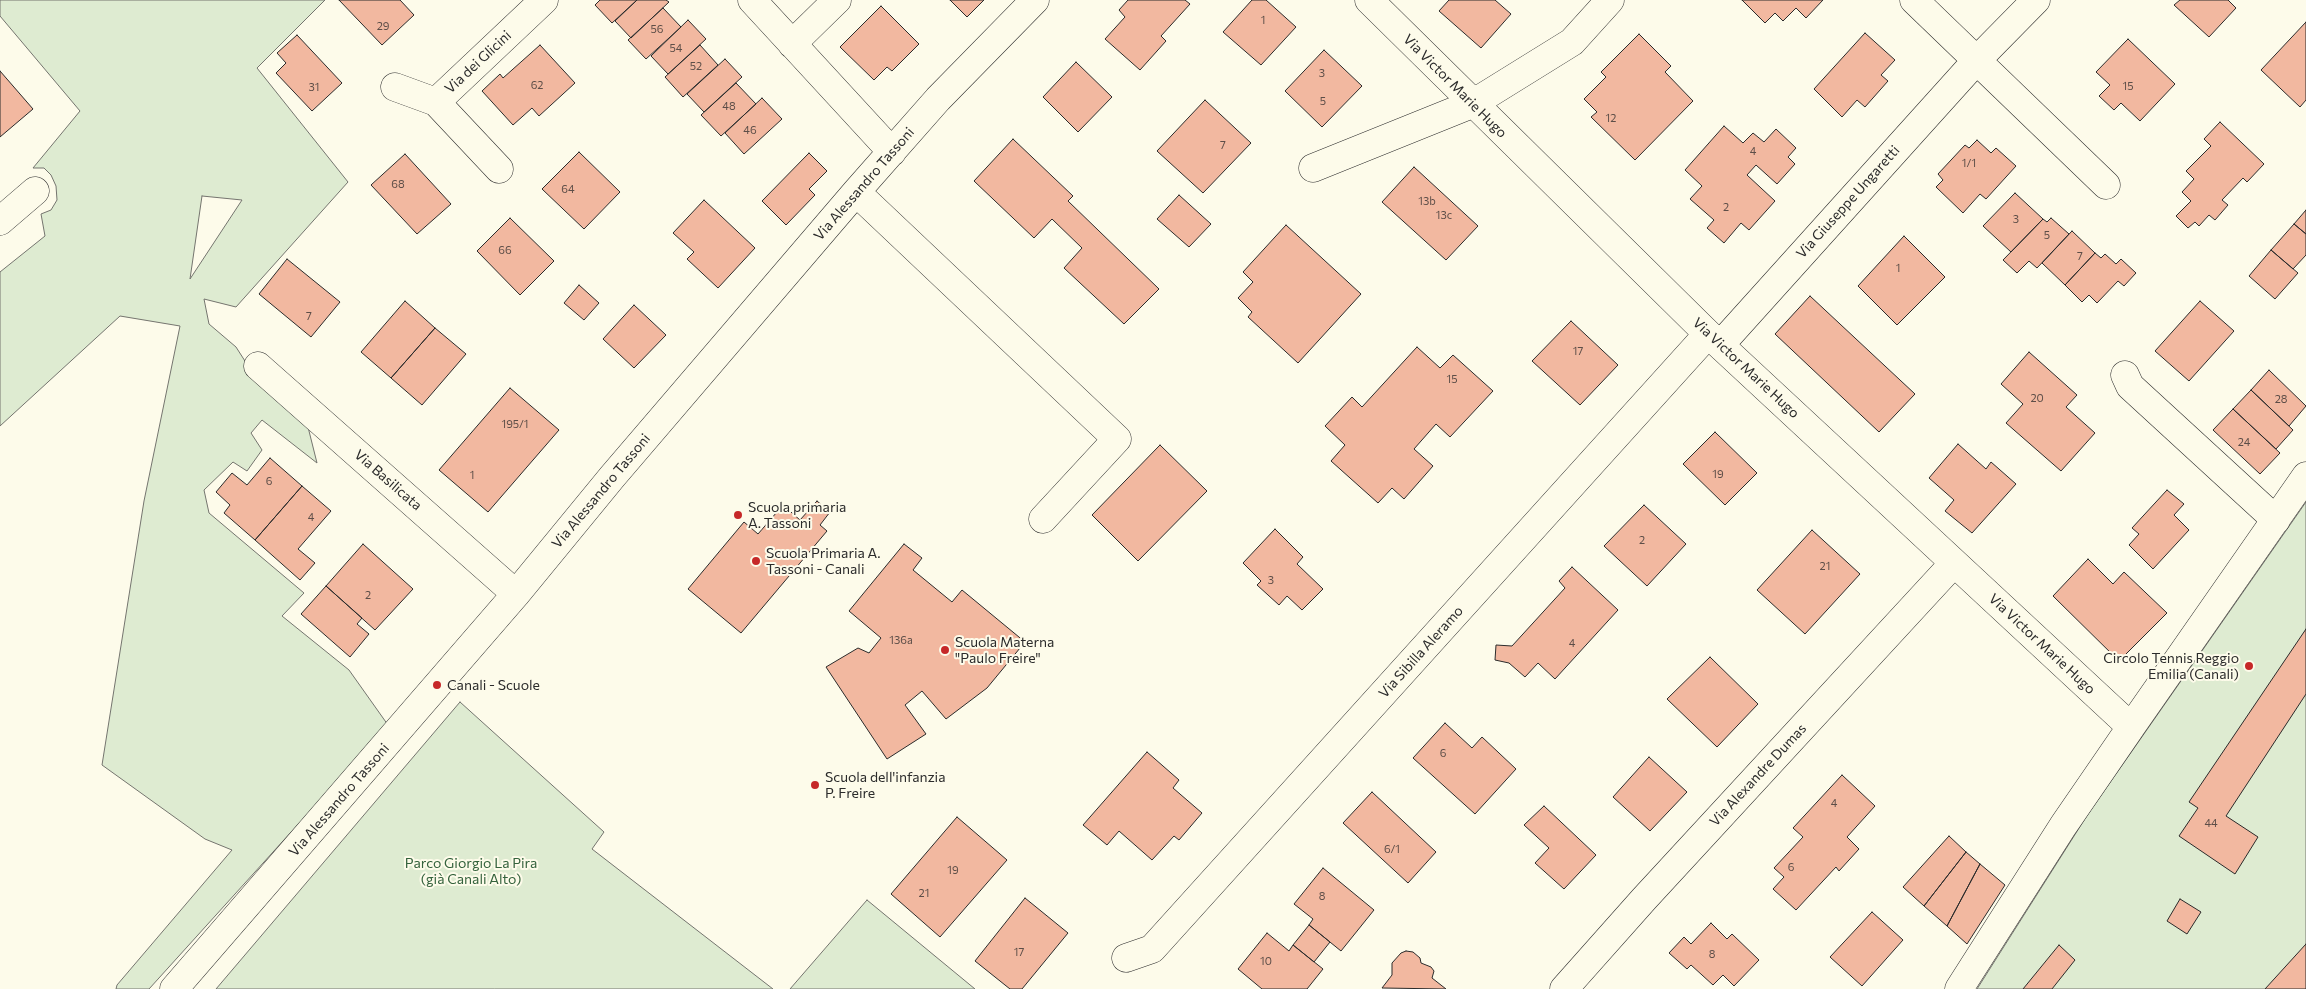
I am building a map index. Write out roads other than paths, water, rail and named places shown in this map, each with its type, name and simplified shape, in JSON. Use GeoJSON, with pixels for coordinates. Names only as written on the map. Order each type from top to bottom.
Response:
{"type":"FeatureCollection","features":[{"type":"Feature","properties":{"kind":"street","name":"Via dei Glicini"},"geometry":{"type":"LineString","coordinates":[[499,169],[436,102],[544,0]]}},
{"type":"Feature","properties":{"kind":"street"},"geometry":{"type":"LineString","coordinates":[[752,0],[892,152]]}},
{"type":"Feature","properties":{"kind":"street"},"geometry":{"type":"LineString","coordinates":[[792,44],[837,0]]}},
{"type":"Feature","properties":{"kind":"street","name":"Via Alessandro Tassoni"},"geometry":{"type":"LineString","coordinates":[[174,989],[516,594],[612,477],[856,192],[938,99],[1035,0]]}},
{"type":"Feature","properties":{"kind":"street","name":"Via Victor Marie Hugo"},"geometry":{"type":"LineString","coordinates":[[1369,0],[1472,104],[1714,339],[2131,728]]}},
{"type":"Feature","properties":{"kind":"street"},"geometry":{"type":"LineString","coordinates":[[1314,168],[1472,104],[1572,42],[1610,0]]}},
{"type":"Feature","properties":{"kind":"street"},"geometry":{"type":"LineString","coordinates":[[1914,0],[2106,185]]}},
{"type":"Feature","properties":{"kind":"street","name":"Via Giuseppe Ungaretti"},"geometry":{"type":"LineString","coordinates":[[1714,339],[2036,0]]}},
{"type":"Feature","properties":{"kind":"street"},"geometry":{"type":"LineString","coordinates":[[395,87],[436,102]]}},
{"type":"Feature","properties":{"kind":"street"},"geometry":{"type":"LineString","coordinates":[[0,221],[35,191]]}},
{"type":"Feature","properties":{"kind":"street"},"geometry":{"type":"LineString","coordinates":[[856,192],[1117,439],[1043,519]]}},
{"type":"Feature","properties":{"kind":"street","name":"Via Sibilla Aleramo"},"geometry":{"type":"LineString","coordinates":[[1126,958],[1152,949],[1714,339]]}},
{"type":"Feature","properties":{"kind":"street","name":"Via Basilicata"},"geometry":{"type":"LineString","coordinates":[[258,366],[516,594]]}},
{"type":"Feature","properties":{"kind":"street"},"geometry":{"type":"LineString","coordinates":[[2125,375],[2130,386],[2276,520]]}},
{"type":"Feature","properties":{"kind":"street"},"geometry":{"type":"LineString","coordinates":[[1959,989],[2063,826],[2306,476]]}},
{"type":"Feature","properties":{"kind":"street","name":"Via Alexandre Dumas"},"geometry":{"type":"LineString","coordinates":[[1564,989],[1644,899],[1954,563]]}},
{"type":"Feature","properties":{"kind":"place","name":"Scuola primaria A. Tassoni"},"geometry":{"type":"Point","coordinates":[738,515]}},
{"type":"Feature","properties":{"kind":"place","name":"Scuola Primaria A. Tassoni - Canali"},"geometry":{"type":"Point","coordinates":[756,561]}},
{"type":"Feature","properties":{"kind":"place","name":"Scuola Materna \"Paulo Freire\""},"geometry":{"type":"Point","coordinates":[945,650]}},
{"type":"Feature","properties":{"kind":"place","name":"Circolo Tennis Reggio Emilia (Canali)"},"geometry":{"type":"Point","coordinates":[2249,666]}},
{"type":"Feature","properties":{"kind":"place","name":"Canali - Scuole"},"geometry":{"type":"Point","coordinates":[437,685]}},
{"type":"Feature","properties":{"kind":"place","name":"Scuola dell'infanzia P. Freire"},"geometry":{"type":"Point","coordinates":[815,785]}},
{"type":"Feature","properties":{"kind":"park label","name":"Parco Giorgio La Pira (già Canali Alto)"},"geometry":{"type":"Point","coordinates":[471,872]}}]}
